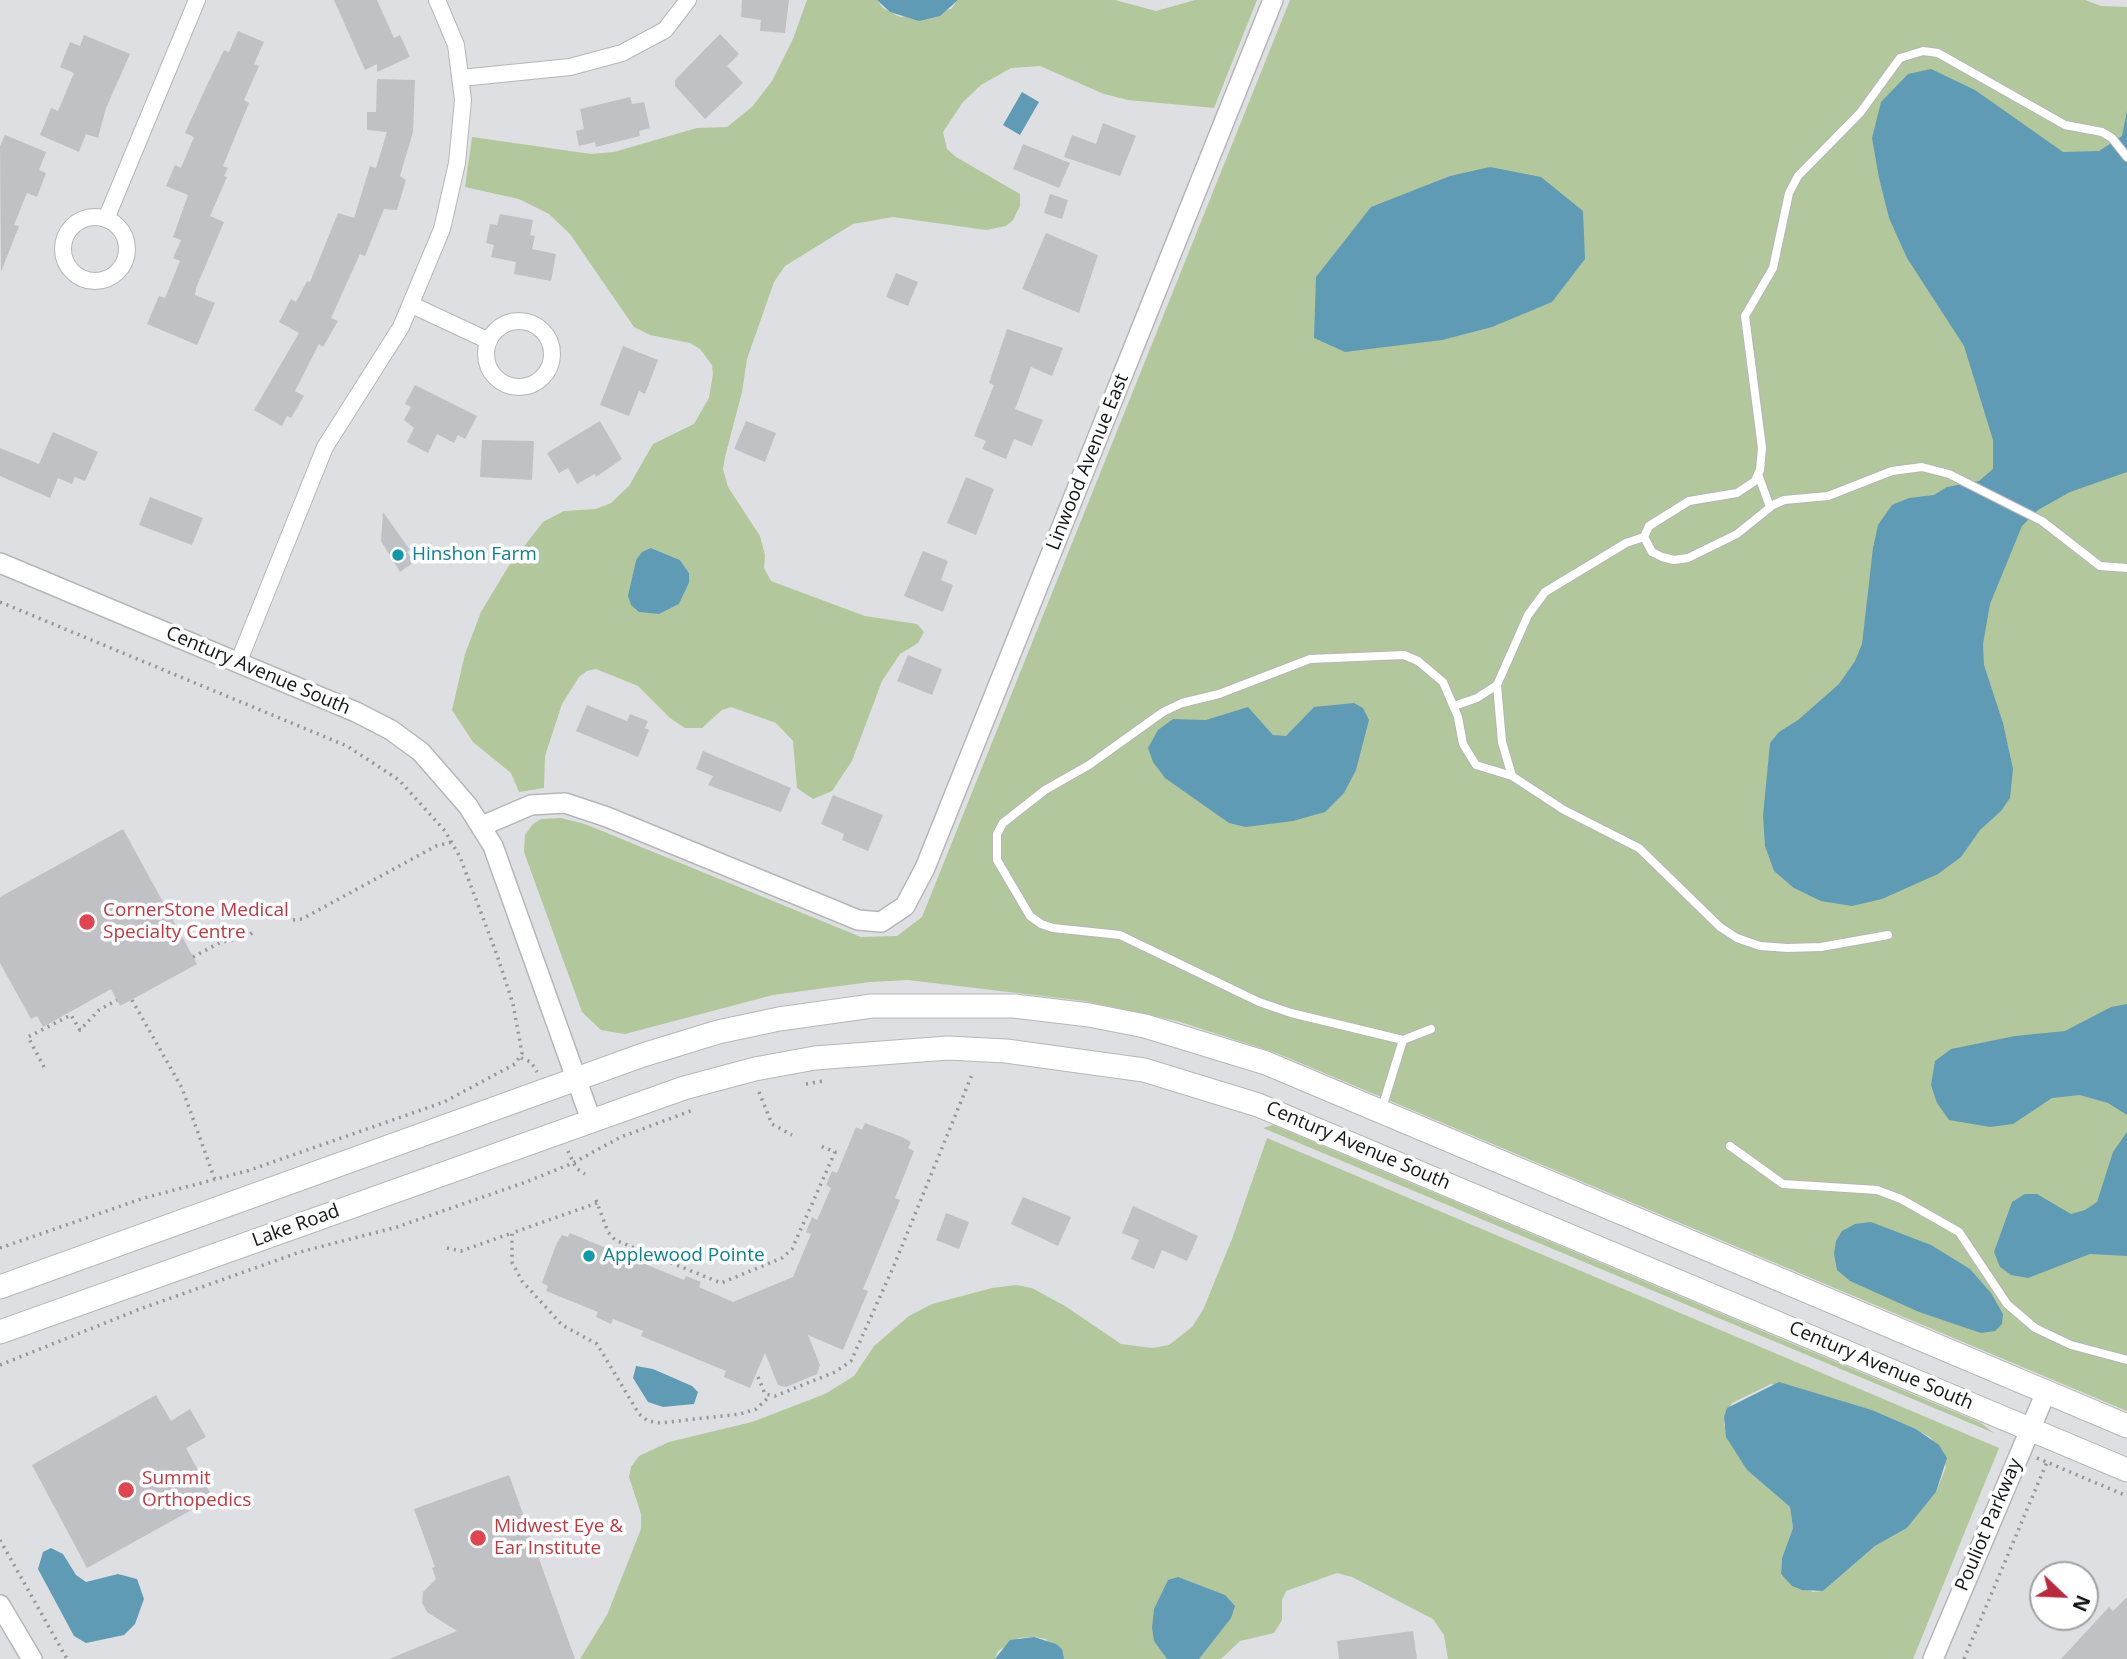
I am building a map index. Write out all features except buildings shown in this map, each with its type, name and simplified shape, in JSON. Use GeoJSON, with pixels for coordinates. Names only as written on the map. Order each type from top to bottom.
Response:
{"type":"FeatureCollection","features":[{"type":"Feature","properties":{"kind":"main road","name":"Century Avenue South"},"geometry":{"type":"LineString","coordinates":[[579,1079],[679,1044],[779,1019],[872,1006],[979,1004],[1090,1015],[1184,1036],[1266,1063],[2127,1426]]}},
{"type":"Feature","properties":{"kind":"main road","name":"Century Avenue South"},"geometry":{"type":"LineString","coordinates":[[592,1120],[684,1088],[755,1069],[881,1051],[948,1048],[1016,1052],[1144,1070],[1276,1112],[2127,1470]]}},
{"type":"Feature","properties":{"kind":"main road"},"geometry":{"type":"LineString","coordinates":[[0,1287],[579,1079]]}},
{"type":"Feature","properties":{"kind":"main road","name":"Lake Road"},"geometry":{"type":"LineString","coordinates":[[0,1332],[592,1120]]}},
{"type":"Feature","properties":{"kind":"street"},"geometry":{"type":"LineString","coordinates":[[106,219],[197,0]]}},
{"type":"Feature","properties":{"kind":"street"},"geometry":{"type":"LineString","coordinates":[[238,663],[325,447],[386,352],[412,305],[436,249],[452,189],[462,120],[461,78],[454,37],[437,0]]}},
{"type":"Feature","properties":{"kind":"street"},"geometry":{"type":"LineString","coordinates":[[461,78],[570,68],[622,53],[665,30],[688,0]]}},
{"type":"Feature","properties":{"kind":"street","name":"Linwood Avenue East"},"geometry":{"type":"LineString","coordinates":[[482,826],[537,804],[569,804],[858,920],[881,922],[891,917],[908,901],[925,868],[1273,0]]}},
{"type":"Feature","properties":{"kind":"street"},"geometry":{"type":"LineString","coordinates":[[106,219],[117,226],[124,236],[127,249],[125,261],[107,279],[95,281],[82,278],[66,261],[63,249],[66,237],[72,227],[82,220],[106,219]]}},
{"type":"Feature","properties":{"kind":"street"},"geometry":{"type":"LineString","coordinates":[[412,305],[489,341]]}},
{"type":"Feature","properties":{"kind":"street"},"geometry":{"type":"LineString","coordinates":[[508,323],[534,324],[544,332],[551,344],[549,369],[530,386],[518,388],[505,384],[488,366],[486,353],[489,341],[497,330],[508,323]]}},
{"type":"Feature","properties":{"kind":"street","name":"Century Avenue South"},"geometry":{"type":"LineString","coordinates":[[0,563],[356,712],[402,737],[438,770],[482,826],[505,872],[592,1120]]}},
{"type":"Feature","properties":{"kind":"street","name":"Pouliot Parkway"},"geometry":{"type":"LineString","coordinates":[[1933,1659],[2046,1392]]}},
{"type":"Feature","properties":{"kind":"street"},"geometry":{"type":"LineString","coordinates":[[0,1605],[32,1659]]}},
{"type":"Feature","properties":{"kind":"lane"},"geometry":{"type":"LineString","coordinates":[[1512,776],[1502,742],[1497,685],[1528,615],[1545,592],[1626,543],[1644,537],[1649,526],[1689,501],[1737,493],[1749,488],[1758,474],[1762,448],[1745,316],[1773,268],[1789,193],[1798,176],[1860,113],[1900,58],[1923,51],[1938,53],[2066,125],[2102,132],[2112,138],[2127,157]]}},
{"type":"Feature","properties":{"kind":"lane"},"geometry":{"type":"LineString","coordinates":[[1644,537],[1652,552],[1662,557],[1674,560],[1688,558],[1737,534],[1770,507],[1784,500],[1838,494],[1906,468],[1922,467],[1949,474],[2057,529],[2092,562],[2112,568],[2127,568]]}},
{"type":"Feature","properties":{"kind":"lane"},"geometry":{"type":"LineString","coordinates":[[1758,474],[1770,507]]}},
{"type":"Feature","properties":{"kind":"lane"},"geometry":{"type":"LineString","coordinates":[[1431,1029],[1403,1040],[1292,1013],[1259,1002],[1120,935],[1053,928],[1041,924],[1030,916],[998,860],[997,834],[1003,823],[1026,804],[1089,765],[1163,712],[1310,659],[1404,655],[1432,670],[1443,682],[1454,706],[1463,744],[1476,765],[1512,776],[1564,810],[1639,848],[1720,927],[1737,938],[1760,946],[1798,948],[1822,947],[1888,935]]}},
{"type":"Feature","properties":{"kind":"lane"},"geometry":{"type":"LineString","coordinates":[[1454,706],[1477,698],[1497,685]]}},
{"type":"Feature","properties":{"kind":"lane"},"geometry":{"type":"LineString","coordinates":[[1381,1111],[1403,1040]]}},
{"type":"Feature","properties":{"kind":"lane"},"geometry":{"type":"LineString","coordinates":[[1730,1146],[1783,1184],[1877,1190],[1901,1199],[1959,1232],[2007,1304],[2035,1328],[2071,1345],[2127,1360]]}},
{"type":"Feature","properties":{"kind":"path"},"geometry":{"type":"LineString","coordinates":[[0,602],[354,750],[404,785],[452,842],[484,917],[513,1004],[522,1048],[519,1060],[451,1099],[215,1180],[144,1198],[0,1248]]}},
{"type":"Feature","properties":{"kind":"path"},"geometry":{"type":"LineString","coordinates":[[293,920],[302,919],[439,845],[452,842]]}},
{"type":"Feature","properties":{"kind":"path"},"geometry":{"type":"LineString","coordinates":[[193,957],[221,942],[246,938],[253,932]]}},
{"type":"Feature","properties":{"kind":"path"},"geometry":{"type":"LineString","coordinates":[[44,1067],[28,1037],[71,1015],[79,1030],[99,1010],[117,1000]]}},
{"type":"Feature","properties":{"kind":"path"},"geometry":{"type":"LineString","coordinates":[[132,1000],[182,1088],[215,1180]]}},
{"type":"Feature","properties":{"kind":"path"},"geometry":{"type":"LineString","coordinates":[[961,1072],[983,1073]]}},
{"type":"Feature","properties":{"kind":"path"},"geometry":{"type":"LineString","coordinates":[[512,1233],[512,1262],[522,1281],[566,1328],[597,1344],[644,1419],[660,1423],[756,1409],[769,1396],[835,1372],[854,1356],[973,1072]]}},
{"type":"Feature","properties":{"kind":"path"},"geometry":{"type":"LineString","coordinates":[[795,1085],[827,1080]]}},
{"type":"Feature","properties":{"kind":"path"},"geometry":{"type":"LineString","coordinates":[[747,1096],[761,1092],[772,1124],[792,1135]]}},
{"type":"Feature","properties":{"kind":"path"},"geometry":{"type":"LineString","coordinates":[[0,1365],[140,1309],[300,1252],[397,1227],[573,1163],[621,1137],[697,1109]]}},
{"type":"Feature","properties":{"kind":"path"},"geometry":{"type":"LineString","coordinates":[[447,1248],[461,1251],[597,1201],[608,1233],[615,1240],[721,1283],[789,1253],[835,1152],[818,1145]]}},
{"type":"Feature","properties":{"kind":"path"},"geometry":{"type":"LineString","coordinates":[[573,1163],[585,1174]]}},
{"type":"Feature","properties":{"kind":"path"},"geometry":{"type":"LineString","coordinates":[[758,1377],[769,1396]]}},
{"type":"Feature","properties":{"kind":"path"},"geometry":{"type":"LineString","coordinates":[[1964,1659],[2047,1462],[2127,1496]]}},
{"type":"Feature","properties":{"kind":"path"},"geometry":{"type":"LineString","coordinates":[[0,1540],[67,1659]]}},
{"type":"Feature","properties":{"kind":"green space"},"geometry":{"type":"Polygon","coordinates":[[[807,0],[877,0],[883,8],[900,17],[951,9],[958,0],[1115,0],[1156,11],[1195,0],[1257,0],[1214,108],[1128,100],[1104,94],[1040,66],[1011,68],[981,85],[963,102],[943,132],[947,149],[956,157],[1020,194],[1020,206],[1013,220],[1006,226],[986,230],[893,217],[853,224],[785,266],[774,282],[747,359],[742,392],[725,457],[723,469],[728,487],[760,536],[765,555],[764,568],[771,581],[865,616],[917,624],[924,632],[918,643],[900,654],[882,681],[852,761],[832,791],[813,799],[797,788],[793,741],[776,723],[731,707],[722,710],[702,728],[685,728],[670,718],[638,686],[596,669],[579,677],[562,704],[545,756],[544,788],[519,792],[511,773],[473,742],[452,710],[465,654],[481,612],[508,567],[543,522],[564,511],[596,509],[611,503],[629,486],[653,444],[694,424],[709,398],[713,374],[712,365],[700,349],[690,343],[650,335],[634,327],[570,234],[549,214],[519,199],[465,187],[472,137],[591,154],[614,152],[697,128],[727,127],[752,107],[772,81],[793,39],[807,0]],[[651,548],[636,560],[629,596],[659,614],[679,604],[689,583],[689,573],[680,560],[651,548]]]}},
{"type":"Feature","properties":{"kind":"green space"},"geometry":{"type":"Polygon","coordinates":[[[1290,0],[2085,0],[2101,6],[2127,7],[2127,1411],[1279,1054],[1177,1021],[1084,1001],[908,980],[870,982],[773,995],[625,1034],[601,1030],[582,1012],[524,852],[525,835],[533,824],[541,819],[561,818],[585,824],[861,937],[897,936],[922,917],[1290,0]]]}},
{"type":"Feature","properties":{"kind":"green space"},"geometry":{"type":"Polygon","coordinates":[[[1273,1125],[1981,1423],[1994,1433],[1263,1128],[1273,1125]]]}},
{"type":"Feature","properties":{"kind":"green space"},"geometry":{"type":"Polygon","coordinates":[[[1267,1138],[1999,1448],[1913,1659],[1448,1659],[1444,1635],[1433,1619],[1352,1577],[1337,1573],[1286,1591],[1282,1600],[1282,1620],[1274,1633],[1240,1641],[1221,1659],[1064,1659],[1046,1639],[1033,1637],[1019,1638],[998,1651],[995,1659],[580,1659],[607,1615],[641,1529],[641,1514],[629,1477],[631,1467],[639,1456],[669,1442],[752,1422],[825,1394],[854,1376],[874,1346],[909,1316],[932,1304],[992,1288],[1016,1285],[1032,1288],[1065,1306],[1121,1344],[1152,1348],[1169,1345],[1192,1327],[1203,1310],[1232,1239],[1267,1138]],[[1771,1384],[1732,1403],[1724,1417],[1724,1425],[1747,1470],[1790,1507],[1793,1528],[1782,1558],[1781,1575],[1813,1592],[1823,1591],[1875,1546],[1907,1528],[1936,1492],[1946,1467],[1931,1438],[1872,1410],[1771,1384]]]}},
{"type":"Feature","properties":{"kind":"water"},"geometry":{"type":"Polygon","coordinates":[[[877,0],[958,0],[940,16],[919,21],[890,12],[877,0]]]}},
{"type":"Feature","properties":{"kind":"water"},"geometry":{"type":"Polygon","coordinates":[[[1931,69],[1975,90],[2063,152],[2099,151],[2122,136],[2127,111],[2127,472],[2070,492],[2038,510],[2022,526],[1990,604],[1983,644],[1984,665],[2003,723],[2013,769],[2010,798],[2001,811],[1980,830],[1961,857],[1938,874],[1882,899],[1852,906],[1821,901],[1794,888],[1774,871],[1765,846],[1763,816],[1770,743],[1779,732],[1798,720],[1839,684],[1855,661],[1862,644],[1878,525],[1892,505],[1909,498],[1934,495],[1947,487],[1979,481],[1993,469],[1993,440],[1964,346],[1907,258],[1889,218],[1872,138],[1881,102],[1908,74],[1931,69]]]}},
{"type":"Feature","properties":{"kind":"water"},"geometry":{"type":"Polygon","coordinates":[[[1022,92],[1039,102],[1020,135],[1003,125],[1022,92]]]}},
{"type":"Feature","properties":{"kind":"water"},"geometry":{"type":"Polygon","coordinates":[[[1490,167],[1541,177],[1583,211],[1585,259],[1552,302],[1492,327],[1442,340],[1345,352],[1314,338],[1316,277],[1371,207],[1450,176],[1490,167]]]}},
{"type":"Feature","properties":{"kind":"water"},"geometry":{"type":"Polygon","coordinates":[[[651,548],[680,560],[689,573],[689,583],[679,604],[659,614],[639,612],[631,605],[628,596],[636,560],[642,552],[651,548]]]}},
{"type":"Feature","properties":{"kind":"water"},"geometry":{"type":"Polygon","coordinates":[[[1354,703],[1363,708],[1369,720],[1356,770],[1344,793],[1325,812],[1293,821],[1246,827],[1229,823],[1165,778],[1153,762],[1148,748],[1158,730],[1173,719],[1206,720],[1248,707],[1273,735],[1286,736],[1314,707],[1354,703]]]}},
{"type":"Feature","properties":{"kind":"water"},"geometry":{"type":"Polygon","coordinates":[[[2127,1004],[2127,1115],[2108,1103],[2080,1095],[2052,1098],[2013,1124],[1990,1127],[1949,1120],[1937,1103],[1931,1085],[1935,1061],[1951,1049],[2015,1036],[2065,1031],[2111,1007],[2127,1004]]]}},
{"type":"Feature","properties":{"kind":"water"},"geometry":{"type":"Polygon","coordinates":[[[2127,1132],[2127,1256],[2090,1254],[2028,1278],[2011,1275],[2000,1267],[1994,1252],[2012,1202],[2025,1194],[2037,1194],[2071,1214],[2085,1210],[2097,1202],[2113,1152],[2127,1132]]]}},
{"type":"Feature","properties":{"kind":"water"},"geometry":{"type":"Polygon","coordinates":[[[1871,1222],[1931,1245],[1970,1269],[1991,1293],[2003,1314],[2002,1324],[1995,1331],[1981,1333],[1919,1312],[1850,1281],[1837,1270],[1834,1254],[1836,1241],[1842,1231],[1855,1224],[1871,1222]]]}},
{"type":"Feature","properties":{"kind":"water"},"geometry":{"type":"Polygon","coordinates":[[[636,1366],[653,1369],[692,1386],[698,1392],[694,1404],[663,1407],[648,1402],[633,1378],[636,1366]]]}},
{"type":"Feature","properties":{"kind":"water"},"geometry":{"type":"Polygon","coordinates":[[[1779,1382],[1872,1410],[1916,1429],[1939,1445],[1947,1458],[1936,1492],[1907,1528],[1875,1546],[1823,1591],[1802,1590],[1792,1586],[1781,1574],[1782,1558],[1793,1528],[1790,1507],[1747,1470],[1726,1437],[1724,1417],[1727,1408],[1779,1382]]]}},
{"type":"Feature","properties":{"kind":"water"},"geometry":{"type":"Polygon","coordinates":[[[51,1548],[63,1554],[76,1575],[86,1582],[118,1574],[137,1579],[144,1599],[135,1624],[124,1635],[86,1643],[74,1636],[38,1569],[43,1552],[51,1548]]]}},
{"type":"Feature","properties":{"kind":"water"},"geometry":{"type":"Polygon","coordinates":[[[1178,1577],[1225,1595],[1235,1606],[1231,1618],[1199,1659],[1167,1659],[1154,1641],[1154,1609],[1168,1580],[1178,1577]]]}},
{"type":"Feature","properties":{"kind":"water"},"geometry":{"type":"Polygon","coordinates":[[[1034,1637],[1056,1644],[1062,1649],[1064,1659],[995,1659],[1010,1640],[1034,1637]]]}},
{"type":"Feature","properties":{"kind":"place","name":"Hinshon Farm"},"geometry":{"type":"Point","coordinates":[398,555]}},
{"type":"Feature","properties":{"kind":"place","name":"CornerStone Medical Specialty Centre"},"geometry":{"type":"Point","coordinates":[87,922]}},
{"type":"Feature","properties":{"kind":"place","name":"Applewood Pointe"},"geometry":{"type":"Point","coordinates":[589,1256]}},
{"type":"Feature","properties":{"kind":"place","name":"Summit Orthopedics"},"geometry":{"type":"Point","coordinates":[126,1490]}},
{"type":"Feature","properties":{"kind":"place","name":"Midwest Eye & Ear Institute"},"geometry":{"type":"Point","coordinates":[478,1538]}}]}
